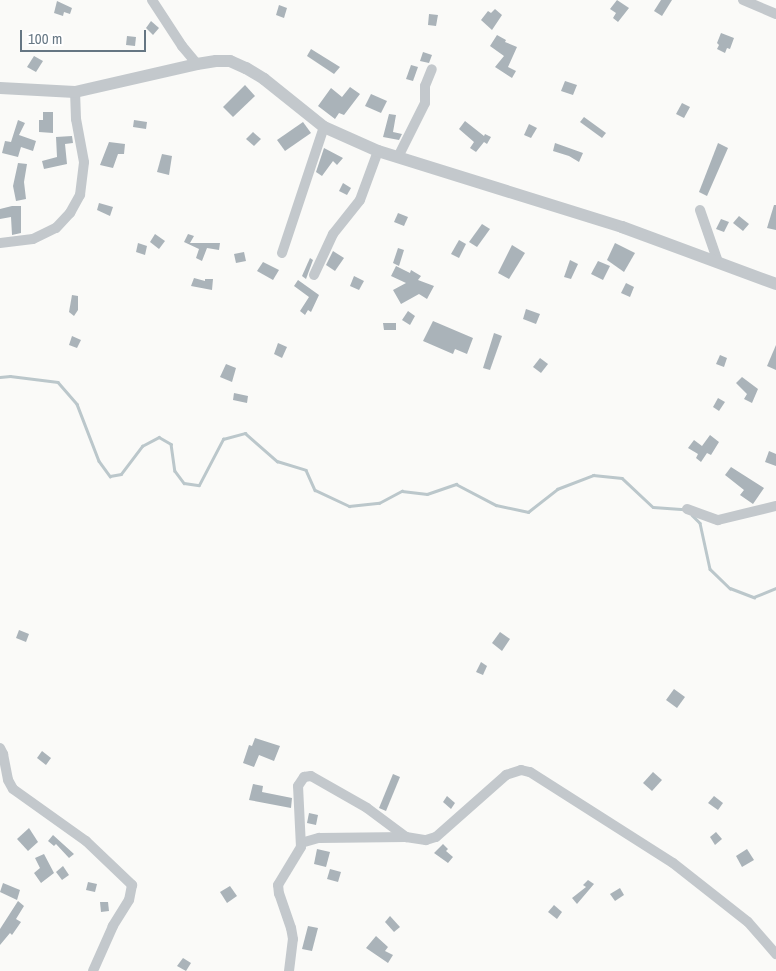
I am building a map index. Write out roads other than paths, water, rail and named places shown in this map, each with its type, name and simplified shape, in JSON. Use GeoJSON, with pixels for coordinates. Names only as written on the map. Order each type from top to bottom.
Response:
{"type":"FeatureCollection","features":[{"type":"Feature","properties":{"kind":"street"},"geometry":{"type":"LineString","coordinates":[[152,0],[182,46],[197,64]]}},
{"type":"Feature","properties":{"kind":"street"},"geometry":{"type":"LineString","coordinates":[[743,0],[776,14]]}},
{"type":"Feature","properties":{"kind":"street"},"geometry":{"type":"LineString","coordinates":[[0,88],[75,92],[197,64],[230,61],[246,68],[324,127],[378,151],[622,227],[776,284]]}},
{"type":"Feature","properties":{"kind":"street"},"geometry":{"type":"LineString","coordinates":[[398,157],[425,104],[425,86],[432,69]]}},
{"type":"Feature","properties":{"kind":"street"},"geometry":{"type":"LineString","coordinates":[[0,243],[33,240],[56,228],[70,213],[80,195],[84,162],[76,119],[75,92]]}},
{"type":"Feature","properties":{"kind":"street"},"geometry":{"type":"LineString","coordinates":[[282,253],[324,127]]}},
{"type":"Feature","properties":{"kind":"street"},"geometry":{"type":"LineString","coordinates":[[314,275],[334,234],[360,200],[378,151]]}},
{"type":"Feature","properties":{"kind":"street"},"geometry":{"type":"LineString","coordinates":[[700,210],[718,262]]}},
{"type":"Feature","properties":{"kind":"street"},"geometry":{"type":"LineString","coordinates":[[687,509],[718,520],[776,506]]}},
{"type":"Feature","properties":{"kind":"street"},"geometry":{"type":"LineString","coordinates":[[0,748],[6,764],[8,780],[13,789],[86,841],[132,885],[129,900],[109,934],[92,971]]}},
{"type":"Feature","properties":{"kind":"street"},"geometry":{"type":"LineString","coordinates":[[301,842],[318,838],[406,837],[426,840],[436,837],[506,775],[521,770],[530,772],[673,863],[748,922],[776,954]]}},
{"type":"Feature","properties":{"kind":"street"},"geometry":{"type":"LineString","coordinates":[[289,971],[293,940],[278,885],[280,878],[297,857],[301,842],[298,786],[304,777],[310,776],[323,781],[366,808],[406,837]]}},
{"type":"Feature","properties":{"kind":"waterway"},"geometry":{"type":"LineString","coordinates":[[0,377],[10,376],[58,382],[77,404],[99,461],[110,476],[121,474],[142,446],[159,437],[171,444],[175,471],[184,483],[199,485],[223,439],[245,433],[277,461],[306,470],[315,490],[349,506],[379,503],[402,491],[427,494],[456,484],[496,505],[528,512],[557,489],[593,475],[622,478],[653,507],[684,509]]}},
{"type":"Feature","properties":{"kind":"waterway"},"geometry":{"type":"LineString","coordinates":[[692,515],[700,523],[710,569],[730,588],[754,597],[776,588]]}}]}
